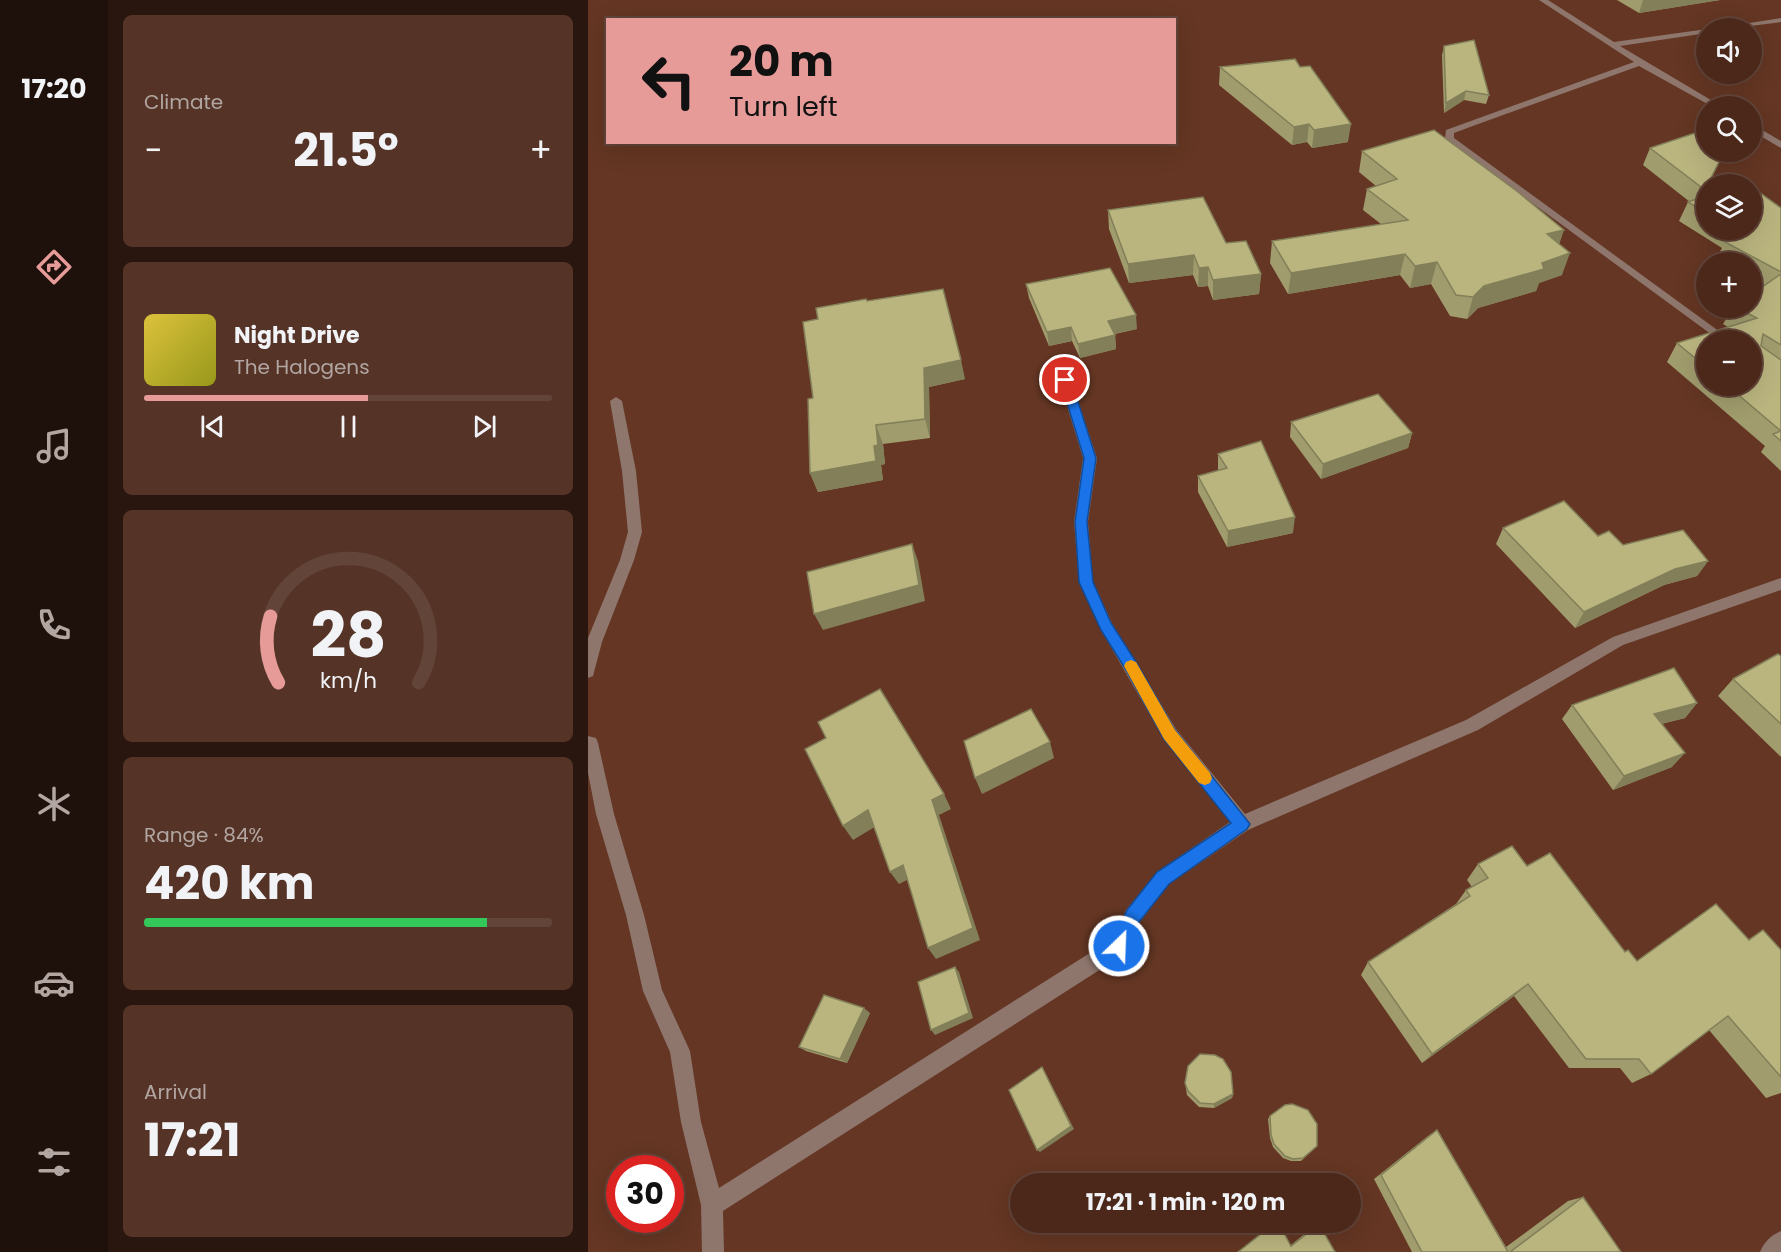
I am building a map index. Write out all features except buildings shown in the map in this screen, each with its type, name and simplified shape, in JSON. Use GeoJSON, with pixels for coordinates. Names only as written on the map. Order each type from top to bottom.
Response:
{"type":"FeatureCollection","features":[{"type":"Feature","properties":{"kind":"street"},"geometry":{"type":"LineString","coordinates":[[1543,0],[1640,63],[1699,96]]}},
{"type":"Feature","properties":{"kind":"street"},"geometry":{"type":"LineString","coordinates":[[1762,23],[1781,20]]}},
{"type":"Feature","properties":{"kind":"street"},"geometry":{"type":"LineString","coordinates":[[1612,45],[1696,33]]}},
{"type":"Feature","properties":{"kind":"street"},"geometry":{"type":"LineString","coordinates":[[1640,63],[1449,132],[1450,140],[1712,330]]}},
{"type":"Feature","properties":{"kind":"street"},"geometry":{"type":"LineString","coordinates":[[1762,133],[1781,145]]}},
{"type":"Feature","properties":{"kind":"street"},"geometry":{"type":"LineString","coordinates":[[1065,380],[1090,458],[1081,522],[1086,582],[1106,626],[1170,734],[1242,824]]}},
{"type":"Feature","properties":{"kind":"street"},"geometry":{"type":"LineString","coordinates":[[588,671],[594,642],[627,560],[635,532],[629,471],[616,401]]}},
{"type":"Feature","properties":{"kind":"street"},"geometry":{"type":"LineString","coordinates":[[712,1205],[1119,946],[1133,916],[1163,878],[1242,824],[1472,725],[1618,641],[1781,584]]}},
{"type":"Feature","properties":{"kind":"street"},"geometry":{"type":"LineString","coordinates":[[589,742],[605,814],[635,915],[653,991],[680,1052],[691,1122],[712,1205],[712,1252]]}},
{"type":"Feature","properties":{"kind":"street"},"geometry":{"type":"LineString","coordinates":[[1772,1252],[1781,1242]]}},
{"type":"Feature","properties":{"kind":"slow traffic"},"geometry":{"type":"LineString","coordinates":[[1131,666],[1170,734],[1205,778]]}},
{"type":"Feature","properties":{"kind":"route"},"geometry":{"type":"LineString","coordinates":[[1065,380],[1090,458],[1081,522],[1086,582],[1106,626],[1170,734],[1242,824],[1163,878],[1133,916],[1119,946]]}}]}
